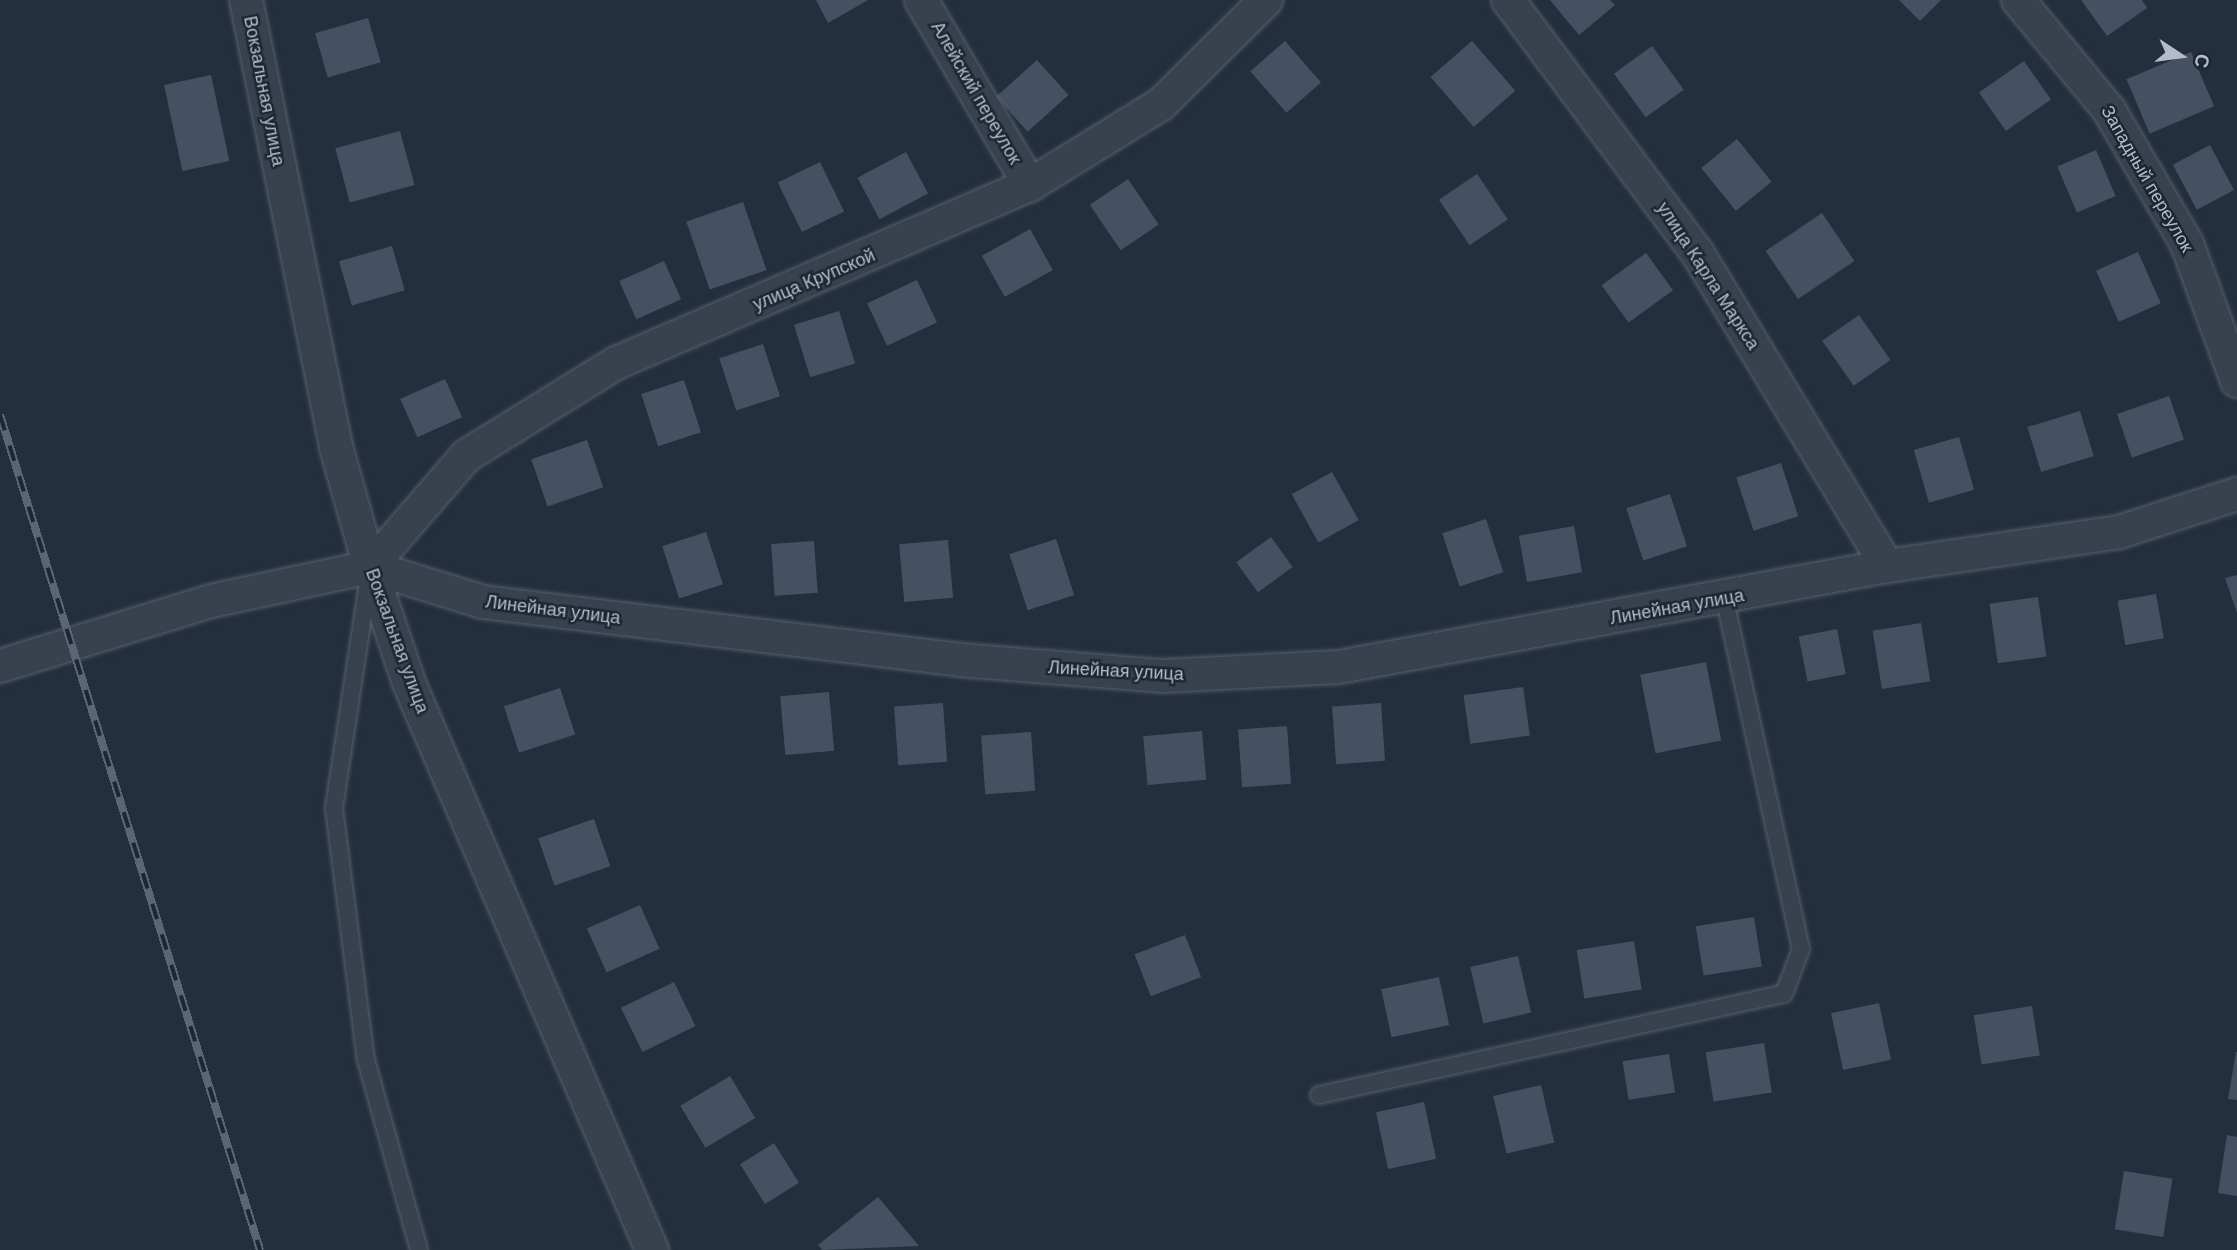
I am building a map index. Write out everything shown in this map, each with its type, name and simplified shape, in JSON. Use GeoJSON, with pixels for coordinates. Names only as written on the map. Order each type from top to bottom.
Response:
{"type":"FeatureCollection","features":[{"type":"Feature","properties":{"kind":"street","name":"Вокзальная улица"},"geometry":{"type":"LineString","coordinates":[[246,0],[336,447],[370,567],[409,683],[652,1250]]}},
{"type":"Feature","properties":{"kind":"street","name":"Алейский переулок"},"geometry":{"type":"LineString","coordinates":[[921,0],[1030,185]]}},
{"type":"Feature","properties":{"kind":"street","name":"улица Крупской"},"geometry":{"type":"LineString","coordinates":[[370,567],[466,456],[616,363],[1030,185],[1161,104],[1266,0]]}},
{"type":"Feature","properties":{"kind":"street","name":"улица Карла Маркса"},"geometry":{"type":"LineString","coordinates":[[1508,0],[1698,254],[1887,566]]}},
{"type":"Feature","properties":{"kind":"street","name":"Западный переулок"},"geometry":{"type":"LineString","coordinates":[[2018,0],[2109,110],[2187,244],[2237,381]]}},
{"type":"Feature","properties":{"kind":"street","name":"Линейная улица"},"geometry":{"type":"LineString","coordinates":[[0,666],[211,601],[370,567],[483,602],[959,660],[1163,676],[1339,667],[1726,599],[1887,566],[2119,532],[2237,494]]}},
{"type":"Feature","properties":{"kind":"lane"},"geometry":{"type":"LineString","coordinates":[[370,567],[334,807],[366,1060],[419,1250]]}},
{"type":"Feature","properties":{"kind":"lane"},"geometry":{"type":"LineString","coordinates":[[1319,1095],[1784,994],[1801,949],[1726,599]]}},
{"type":"Feature","properties":{"kind":"building"},"geometry":{"type":"Polygon","coordinates":[[[816,0],[868,0],[828,23],[816,0]]]}},
{"type":"Feature","properties":{"kind":"building"},"geometry":{"type":"Polygon","coordinates":[[[1550,0],[1610,0],[1615,5],[1579,35],[1550,0]]]}},
{"type":"Feature","properties":{"kind":"building"},"geometry":{"type":"Polygon","coordinates":[[[1899,0],[1941,0],[1920,21],[1899,0]]]}},
{"type":"Feature","properties":{"kind":"building"},"geometry":{"type":"Polygon","coordinates":[[[2081,0],[2142,0],[2147,8],[2107,36],[2081,0]]]}},
{"type":"Feature","properties":{"kind":"building"},"geometry":{"type":"Polygon","coordinates":[[[368,18],[381,62],[328,77],[315,33],[368,18]]]}},
{"type":"Feature","properties":{"kind":"building"},"geometry":{"type":"Polygon","coordinates":[[[1285,41],[1321,83],[1286,113],[1250,71],[1285,41]]]}},
{"type":"Feature","properties":{"kind":"building"},"geometry":{"type":"Polygon","coordinates":[[[1472,41],[1515,91],[1474,127],[1430,77],[1472,41]]]}},
{"type":"Feature","properties":{"kind":"building"},"geometry":{"type":"Polygon","coordinates":[[[1652,46],[1684,90],[1646,117],[1614,74],[1652,46]]]}},
{"type":"Feature","properties":{"kind":"building"},"geometry":{"type":"Polygon","coordinates":[[[2191,52],[2214,106],[2150,134],[2127,79],[2191,52]]]}},
{"type":"Feature","properties":{"kind":"building"},"geometry":{"type":"Polygon","coordinates":[[[1037,60],[1068,95],[1028,132],[996,97],[1037,60]]]}},
{"type":"Feature","properties":{"kind":"building"},"geometry":{"type":"Polygon","coordinates":[[[2024,61],[2051,100],[2006,131],[1979,93],[2024,61]]]}},
{"type":"Feature","properties":{"kind":"building"},"geometry":{"type":"Polygon","coordinates":[[[211,75],[229,161],[182,171],[164,85],[211,75]]]}},
{"type":"Feature","properties":{"kind":"building"},"geometry":{"type":"Polygon","coordinates":[[[400,131],[414,185],[350,202],[335,148],[400,131]]]}},
{"type":"Feature","properties":{"kind":"building"},"geometry":{"type":"Polygon","coordinates":[[[1737,139],[1772,182],[1736,211],[1701,168],[1737,139]]]}},
{"type":"Feature","properties":{"kind":"building"},"geometry":{"type":"Polygon","coordinates":[[[2210,145],[2234,190],[2197,210],[2173,165],[2210,145]]]}},
{"type":"Feature","properties":{"kind":"building"},"geometry":{"type":"Polygon","coordinates":[[[2096,150],[2116,196],[2077,212],[2057,166],[2096,150]]]}},
{"type":"Feature","properties":{"kind":"building"},"geometry":{"type":"Polygon","coordinates":[[[906,152],[928,193],[880,219],[857,178],[906,152]]]}},
{"type":"Feature","properties":{"kind":"building"},"geometry":{"type":"Polygon","coordinates":[[[820,162],[844,211],[802,232],[778,183],[820,162]]]}},
{"type":"Feature","properties":{"kind":"building"},"geometry":{"type":"Polygon","coordinates":[[[1477,174],[1508,220],[1470,245],[1439,200],[1477,174]]]}},
{"type":"Feature","properties":{"kind":"building"},"geometry":{"type":"Polygon","coordinates":[[[1128,179],[1159,225],[1121,250],[1090,205],[1128,179]]]}},
{"type":"Feature","properties":{"kind":"building"},"geometry":{"type":"Polygon","coordinates":[[[743,202],[766,270],[710,290],[686,222],[743,202]]]}},
{"type":"Feature","properties":{"kind":"building"},"geometry":{"type":"Polygon","coordinates":[[[1822,213],[1854,261],[1798,299],[1766,251],[1822,213]]]}},
{"type":"Feature","properties":{"kind":"building"},"geometry":{"type":"Polygon","coordinates":[[[1030,229],[1053,270],[1005,297],[982,256],[1030,229]]]}},
{"type":"Feature","properties":{"kind":"building"},"geometry":{"type":"Polygon","coordinates":[[[392,246],[405,290],[352,305],[339,261],[392,246]]]}},
{"type":"Feature","properties":{"kind":"building"},"geometry":{"type":"Polygon","coordinates":[[[2138,252],[2161,303],[2119,322],[2096,271],[2138,252]]]}},
{"type":"Feature","properties":{"kind":"building"},"geometry":{"type":"Polygon","coordinates":[[[1646,253],[1673,290],[1629,323],[1602,285],[1646,253]]]}},
{"type":"Feature","properties":{"kind":"building"},"geometry":{"type":"Polygon","coordinates":[[[664,261],[681,299],[636,319],[619,281],[664,261]]]}},
{"type":"Feature","properties":{"kind":"building"},"geometry":{"type":"Polygon","coordinates":[[[917,280],[937,323],[887,346],[867,303],[917,280]]]}},
{"type":"Feature","properties":{"kind":"building"},"geometry":{"type":"Polygon","coordinates":[[[839,311],[855,364],[810,377],[794,325],[839,311]]]}},
{"type":"Feature","properties":{"kind":"building"},"geometry":{"type":"Polygon","coordinates":[[[1859,315],[1891,360],[1854,386],[1822,341],[1859,315]]]}},
{"type":"Feature","properties":{"kind":"building"},"geometry":{"type":"Polygon","coordinates":[[[763,344],[780,396],[736,411],[719,358],[763,344]]]}},
{"type":"Feature","properties":{"kind":"building"},"geometry":{"type":"Polygon","coordinates":[[[445,379],[462,417],[417,437],[400,399],[445,379]]]}},
{"type":"Feature","properties":{"kind":"building"},"geometry":{"type":"Polygon","coordinates":[[[684,380],[701,432],[658,446],[641,394],[684,380]]]}},
{"type":"Feature","properties":{"kind":"building"},"geometry":{"type":"Polygon","coordinates":[[[2169,396],[2184,439],[2132,457],[2117,414],[2169,396]]]}},
{"type":"Feature","properties":{"kind":"building"},"geometry":{"type":"Polygon","coordinates":[[[2080,411],[2094,456],[2041,472],[2027,427],[2080,411]]]}},
{"type":"Feature","properties":{"kind":"building"},"geometry":{"type":"Polygon","coordinates":[[[1959,437],[1974,490],[1929,503],[1914,450],[1959,437]]]}},
{"type":"Feature","properties":{"kind":"building"},"geometry":{"type":"Polygon","coordinates":[[[587,440],[603,487],[547,506],[531,459],[587,440]]]}},
{"type":"Feature","properties":{"kind":"building"},"geometry":{"type":"Polygon","coordinates":[[[1781,463],[1798,516],[1754,531],[1736,478],[1781,463]]]}},
{"type":"Feature","properties":{"kind":"building"},"geometry":{"type":"Polygon","coordinates":[[[1332,472],[1359,520],[1318,542],[1292,494],[1332,472]]]}},
{"type":"Feature","properties":{"kind":"building"},"geometry":{"type":"Polygon","coordinates":[[[1670,494],[1687,546],[1643,561],[1626,508],[1670,494]]]}},
{"type":"Feature","properties":{"kind":"building"},"geometry":{"type":"Polygon","coordinates":[[[1486,519],[1503,572],[1460,586],[1442,533],[1486,519]]]}},
{"type":"Feature","properties":{"kind":"building"},"geometry":{"type":"Polygon","coordinates":[[[1574,526],[1582,572],[1527,582],[1519,536],[1574,526]]]}},
{"type":"Feature","properties":{"kind":"building"},"geometry":{"type":"Polygon","coordinates":[[[706,532],[723,584],[679,599],[662,546],[706,532]]]}},
{"type":"Feature","properties":{"kind":"building"},"geometry":{"type":"Polygon","coordinates":[[[1271,537],[1293,567],[1258,592],[1236,562],[1271,537]]]}},
{"type":"Feature","properties":{"kind":"building"},"geometry":{"type":"Polygon","coordinates":[[[1056,539],[1074,595],[1028,610],[1009,554],[1056,539]]]}},
{"type":"Feature","properties":{"kind":"building"},"geometry":{"type":"Polygon","coordinates":[[[948,540],[953,598],[904,602],[899,544],[948,540]]]}},
{"type":"Feature","properties":{"kind":"building"},"geometry":{"type":"Polygon","coordinates":[[[814,541],[818,593],[775,596],[771,544],[814,541]]]}},
{"type":"Feature","properties":{"kind":"building"},"geometry":{"type":"Polygon","coordinates":[[[2237,575],[2237,613],[2225,578],[2237,575]]]}},
{"type":"Feature","properties":{"kind":"building"},"geometry":{"type":"Polygon","coordinates":[[[2156,594],[2164,638],[2125,645],[2118,601],[2156,594]]]}},
{"type":"Feature","properties":{"kind":"building"},"geometry":{"type":"Polygon","coordinates":[[[2038,597],[2046,656],[1998,663],[1989,604],[2038,597]]]}},
{"type":"Feature","properties":{"kind":"building"},"geometry":{"type":"Polygon","coordinates":[[[1921,623],[1930,681],[1882,689],[1873,631],[1921,623]]]}},
{"type":"Feature","properties":{"kind":"building"},"geometry":{"type":"Polygon","coordinates":[[[1837,629],[1846,674],[1807,682],[1799,636],[1837,629]]]}},
{"type":"Feature","properties":{"kind":"building"},"geometry":{"type":"Polygon","coordinates":[[[1706,662],[1721,741],[1655,753],[1640,675],[1706,662]]]}},
{"type":"Feature","properties":{"kind":"building"},"geometry":{"type":"Polygon","coordinates":[[[1523,687],[1530,736],[1470,744],[1464,695],[1523,687]]]}},
{"type":"Feature","properties":{"kind":"building"},"geometry":{"type":"Polygon","coordinates":[[[560,688],[575,735],[519,753],[504,706],[560,688]]]}},
{"type":"Feature","properties":{"kind":"building"},"geometry":{"type":"Polygon","coordinates":[[[829,692],[834,751],[785,755],[780,696],[829,692]]]}},
{"type":"Feature","properties":{"kind":"building"},"geometry":{"type":"Polygon","coordinates":[[[943,703],[947,762],[898,765],[894,706],[943,703]]]}},
{"type":"Feature","properties":{"kind":"building"},"geometry":{"type":"Polygon","coordinates":[[[1381,703],[1385,761],[1336,764],[1332,706],[1381,703]]]}},
{"type":"Feature","properties":{"kind":"building"},"geometry":{"type":"Polygon","coordinates":[[[1287,726],[1291,784],[1242,787],[1238,729],[1287,726]]]}},
{"type":"Feature","properties":{"kind":"building"},"geometry":{"type":"Polygon","coordinates":[[[1202,731],[1206,780],[1147,785],[1143,736],[1202,731]]]}},
{"type":"Feature","properties":{"kind":"building"},"geometry":{"type":"Polygon","coordinates":[[[1031,732],[1035,791],[985,794],[981,735],[1031,732]]]}},
{"type":"Feature","properties":{"kind":"building"},"geometry":{"type":"Polygon","coordinates":[[[594,819],[610,866],[554,885],[538,838],[594,819]]]}},
{"type":"Feature","properties":{"kind":"building"},"geometry":{"type":"Polygon","coordinates":[[[640,905],[660,949],[607,972],[587,929],[640,905]]]}},
{"type":"Feature","properties":{"kind":"building"},"geometry":{"type":"Polygon","coordinates":[[[1754,917],[1762,966],[1704,976],[1696,926],[1754,917]]]}},
{"type":"Feature","properties":{"kind":"building"},"geometry":{"type":"Polygon","coordinates":[[[1185,935],[1201,977],[1151,996],[1135,954],[1185,935]]]}},
{"type":"Feature","properties":{"kind":"building"},"geometry":{"type":"Polygon","coordinates":[[[1634,941],[1642,989],[1584,998],[1577,950],[1634,941]]]}},
{"type":"Feature","properties":{"kind":"building"},"geometry":{"type":"Polygon","coordinates":[[[1518,956],[1531,1013],[1483,1024],[1470,967],[1518,956]]]}},
{"type":"Feature","properties":{"kind":"building"},"geometry":{"type":"Polygon","coordinates":[[[1439,977],[1449,1025],[1391,1037],[1381,989],[1439,977]]]}},
{"type":"Feature","properties":{"kind":"building"},"geometry":{"type":"Polygon","coordinates":[[[674,982],[695,1026],[642,1052],[621,1008],[674,982]]]}},
{"type":"Feature","properties":{"kind":"building"},"geometry":{"type":"Polygon","coordinates":[[[1879,1003],[1891,1060],[1843,1070],[1831,1013],[1879,1003]]]}},
{"type":"Feature","properties":{"kind":"building"},"geometry":{"type":"Polygon","coordinates":[[[2032,1006],[2040,1055],[1982,1065],[1974,1015],[2032,1006]]]}},
{"type":"Feature","properties":{"kind":"building"},"geometry":{"type":"Polygon","coordinates":[[[1764,1043],[1772,1092],[1714,1102],[1706,1052],[1764,1043]]]}},
{"type":"Feature","properties":{"kind":"building"},"geometry":{"type":"Polygon","coordinates":[[[2237,1052],[2237,1100],[2228,1099],[2237,1052]]]}},
{"type":"Feature","properties":{"kind":"building"},"geometry":{"type":"Polygon","coordinates":[[[1669,1054],[1675,1093],[1629,1100],[1623,1061],[1669,1054]]]}},
{"type":"Feature","properties":{"kind":"building"},"geometry":{"type":"Polygon","coordinates":[[[730,1076],[755,1118],[706,1148],[680,1106],[730,1076]]]}},
{"type":"Feature","properties":{"kind":"building"},"geometry":{"type":"Polygon","coordinates":[[[1541,1085],[1554,1142],[1507,1154],[1493,1096],[1541,1085]]]}},
{"type":"Feature","properties":{"kind":"building"},"geometry":{"type":"Polygon","coordinates":[[[1424,1102],[1436,1159],[1388,1169],[1376,1112],[1424,1102]]]}},
{"type":"Feature","properties":{"kind":"building"},"geometry":{"type":"Polygon","coordinates":[[[2227,1135],[2237,1137],[2237,1196],[2218,1193],[2227,1135]]]}},
{"type":"Feature","properties":{"kind":"building"},"geometry":{"type":"Polygon","coordinates":[[[774,1143],[799,1183],[765,1204],[740,1164],[774,1143]]]}},
{"type":"Feature","properties":{"kind":"building"},"geometry":{"type":"Polygon","coordinates":[[[2124,1171],[2172,1179],[2163,1237],[2115,1229],[2124,1171]]]}},
{"type":"Feature","properties":{"kind":"building"},"geometry":{"type":"Polygon","coordinates":[[[878,1197],[919,1246],[822,1250],[818,1245],[878,1197]]]}},
{"type":"Feature","properties":{"kind":"railway"},"geometry":{"type":"LineString","coordinates":[[0,415],[260,1250]]}}]}
